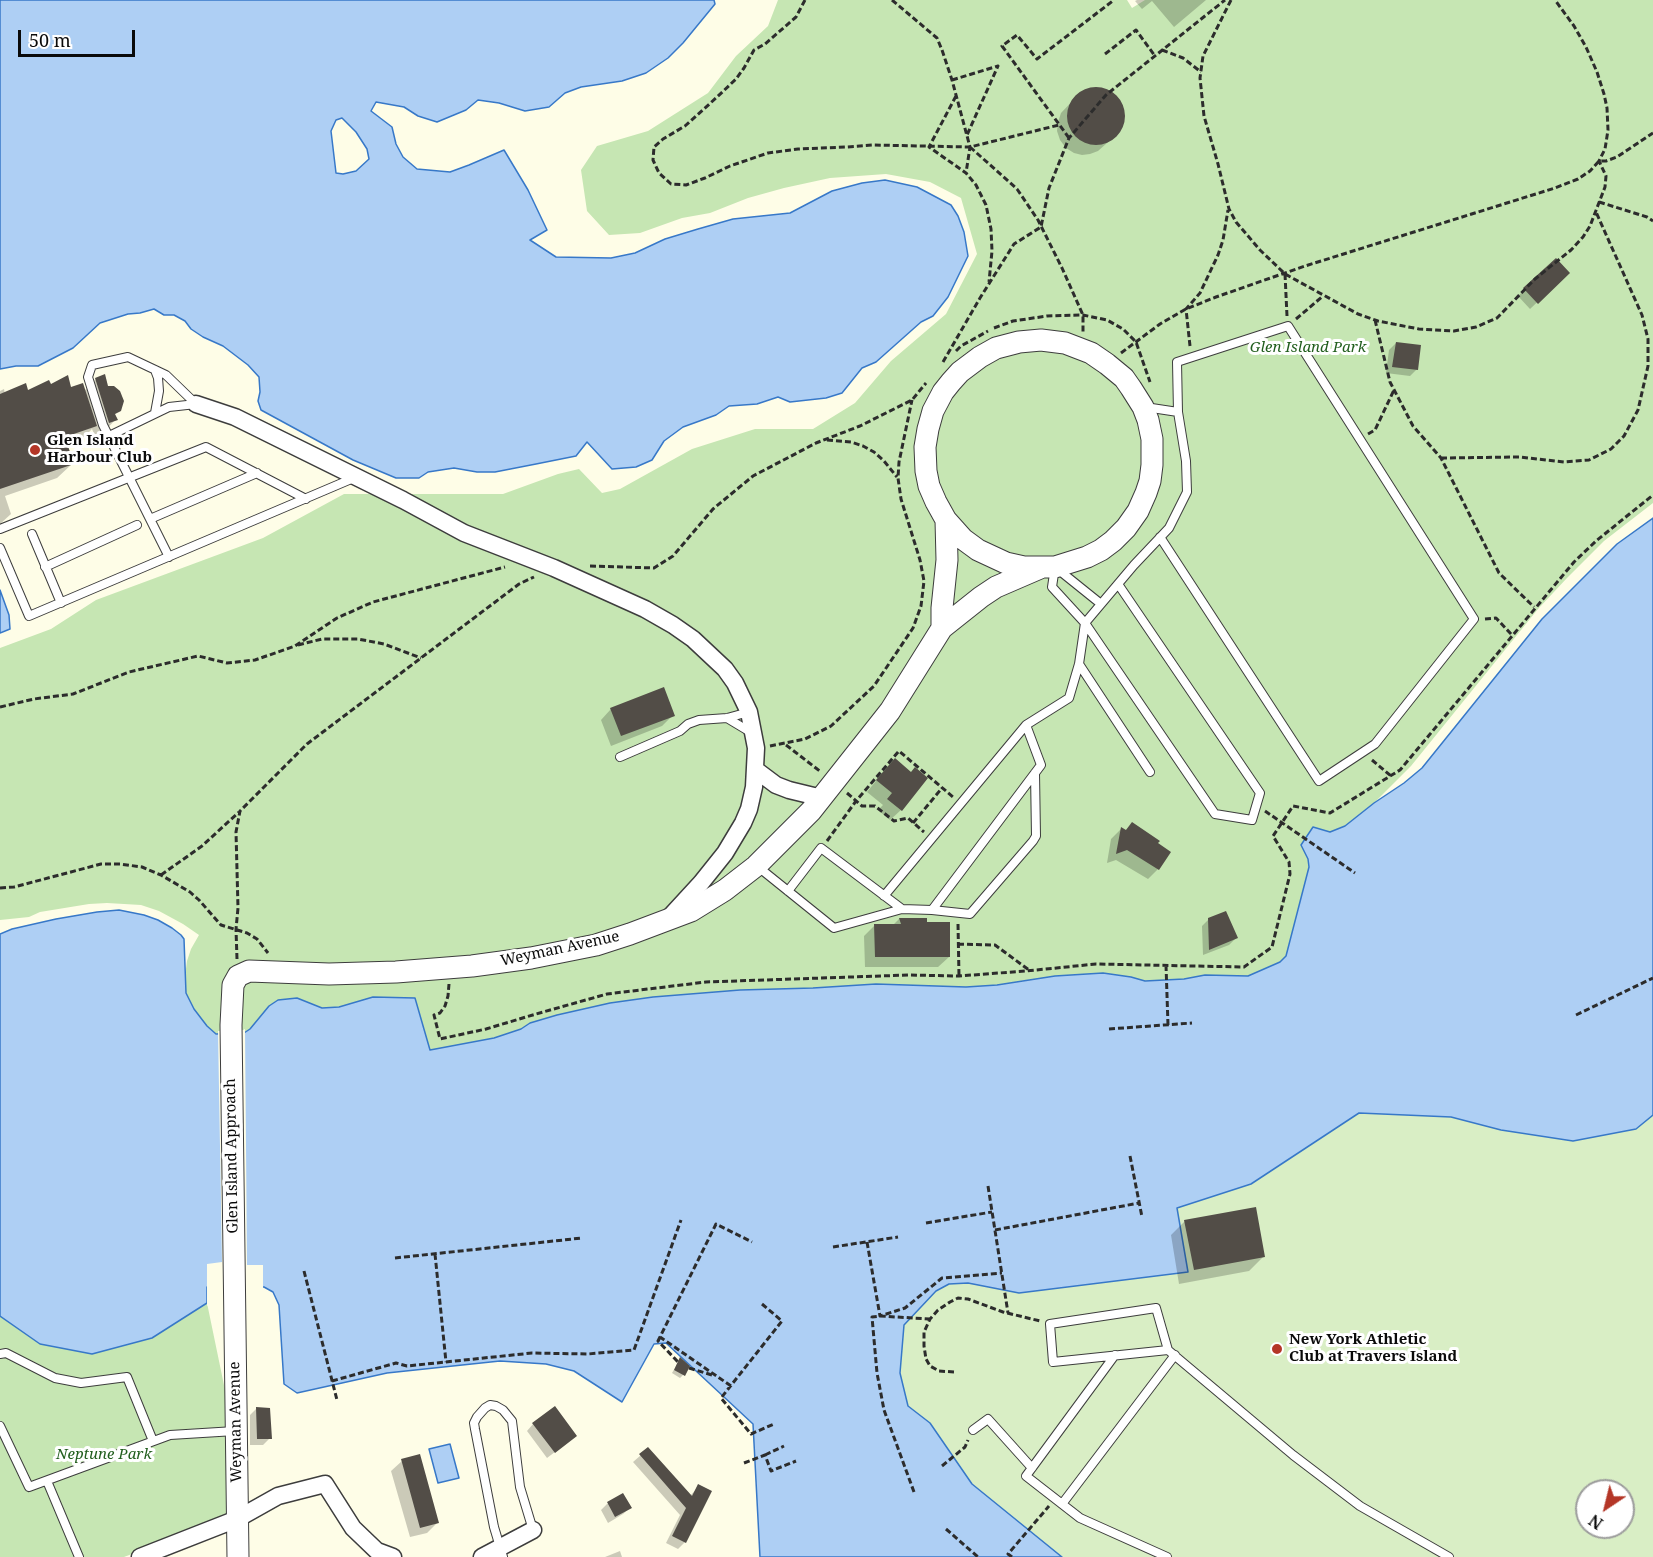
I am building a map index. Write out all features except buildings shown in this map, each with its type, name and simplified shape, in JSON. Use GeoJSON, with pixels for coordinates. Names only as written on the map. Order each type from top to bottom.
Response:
{"type":"FeatureCollection","features":[{"type":"Feature","properties":{"kind":"street"},"geometry":{"type":"LineString","coordinates":[[942,628],[996,587],[1049,574],[1101,550],[1126,528],[1138,511],[1146,493],[1152,465],[1152,439],[1143,407],[1127,383],[1107,364],[1083,349],[1049,341],[1019,342],[996,348],[980,357],[960,372],[943,392],[927,429],[926,471],[936,502],[946,520],[963,539],[992,558],[1049,574]]}},
{"type":"Feature","properties":{"kind":"street"},"geometry":{"type":"LineString","coordinates":[[196,404],[235,417],[464,533],[554,568],[645,609],[693,639],[725,669],[735,682],[748,712],[756,748],[756,770],[749,809],[725,853],[666,920]]}},
{"type":"Feature","properties":{"kind":"street"},"geometry":{"type":"LineString","coordinates":[[942,628],[947,560],[946,520]]}},
{"type":"Feature","properties":{"kind":"street","name":"Weyman Avenue"},"geometry":{"type":"LineString","coordinates":[[238,976],[249,971],[329,974],[396,972],[472,966],[531,958],[596,945],[699,906],[756,866],[811,811],[890,711],[942,628]]}},
{"type":"Feature","properties":{"kind":"street"},"geometry":{"type":"LineString","coordinates":[[756,770],[776,785],[822,798]]}},
{"type":"Feature","properties":{"kind":"street","name":"Glen Island Approach"},"geometry":{"type":"LineString","coordinates":[[234,1287],[231,1025],[232,985],[238,976]]}},
{"type":"Feature","properties":{"kind":"street","name":"Weyman Avenue"},"geometry":{"type":"LineString","coordinates":[[234,1287],[238,1557]]}},
{"type":"Feature","properties":{"kind":"street"},"geometry":{"type":"LineString","coordinates":[[140,1557],[237,1518],[278,1496],[325,1484],[353,1528],[377,1551],[393,1557]]}},
{"type":"Feature","properties":{"kind":"street"},"geometry":{"type":"LineString","coordinates":[[482,1557],[502,1552],[533,1530]]}},
{"type":"Feature","properties":{"kind":"lane"},"geometry":{"type":"LineString","coordinates":[[885,896],[1026,725],[1069,698],[1079,664],[1085,623],[1118,584],[1160,537],[1169,528],[1187,492],[1186,461],[1178,412],[1177,362],[1288,326],[1474,619],[1375,744],[1319,781],[1160,537]]}},
{"type":"Feature","properties":{"kind":"lane"},"geometry":{"type":"LineString","coordinates":[[168,557],[103,425],[88,377],[92,365],[128,357],[166,375],[196,404]]}},
{"type":"Feature","properties":{"kind":"lane"},"geometry":{"type":"LineString","coordinates":[[154,370],[158,378],[159,391],[155,413]]}},
{"type":"Feature","properties":{"kind":"lane"},"geometry":{"type":"LineString","coordinates":[[109,436],[169,407],[196,404]]}},
{"type":"Feature","properties":{"kind":"lane"},"geometry":{"type":"LineString","coordinates":[[1143,407],[1178,412]]}},
{"type":"Feature","properties":{"kind":"lane"},"geometry":{"type":"LineString","coordinates":[[0,529],[206,447],[306,499]]}},
{"type":"Feature","properties":{"kind":"lane"},"geometry":{"type":"LineString","coordinates":[[150,519],[257,473]]}},
{"type":"Feature","properties":{"kind":"lane"},"geometry":{"type":"LineString","coordinates":[[0,548],[29,616],[357,477]]}},
{"type":"Feature","properties":{"kind":"lane"},"geometry":{"type":"LineString","coordinates":[[45,567],[137,525]]}},
{"type":"Feature","properties":{"kind":"lane"},"geometry":{"type":"LineString","coordinates":[[32,534],[61,603]]}},
{"type":"Feature","properties":{"kind":"lane"},"geometry":{"type":"LineString","coordinates":[[1049,574],[1101,604]]}},
{"type":"Feature","properties":{"kind":"lane"},"geometry":{"type":"LineString","coordinates":[[1049,574],[1215,814],[1252,820],[1260,792],[1118,584]]}},
{"type":"Feature","properties":{"kind":"lane"},"geometry":{"type":"LineString","coordinates":[[1079,664],[1150,772]]}},
{"type":"Feature","properties":{"kind":"lane"},"geometry":{"type":"LineString","coordinates":[[620,757],[681,731],[688,724],[699,720],[727,718],[748,712]]}},
{"type":"Feature","properties":{"kind":"lane"},"geometry":{"type":"LineString","coordinates":[[727,718],[753,734]]}},
{"type":"Feature","properties":{"kind":"lane"},"geometry":{"type":"LineString","coordinates":[[932,910],[1041,765],[1026,725]]}},
{"type":"Feature","properties":{"kind":"lane"},"geometry":{"type":"LineString","coordinates":[[756,866],[834,928],[902,909],[970,914],[1034,841],[1036,836],[1035,773]]}},
{"type":"Feature","properties":{"kind":"lane"},"geometry":{"type":"LineString","coordinates":[[788,891],[821,848],[902,909]]}},
{"type":"Feature","properties":{"kind":"lane"},"geometry":{"type":"LineString","coordinates":[[1171,1352],[1053,1362],[1050,1324],[1156,1308],[1171,1352],[1293,1455],[1360,1506],[1449,1557]]}},
{"type":"Feature","properties":{"kind":"lane"},"geometry":{"type":"LineString","coordinates":[[1059,1502],[1171,1352]]}},
{"type":"Feature","properties":{"kind":"lane"},"geometry":{"type":"LineString","coordinates":[[0,1354],[6,1353],[55,1378],[81,1383],[127,1377],[153,1441]]}},
{"type":"Feature","properties":{"kind":"lane"},"geometry":{"type":"LineString","coordinates":[[1115,1356],[1026,1476],[1080,1518],[1167,1557]]}},
{"type":"Feature","properties":{"kind":"lane"},"geometry":{"type":"LineString","coordinates":[[502,1552],[494,1527],[474,1424],[485,1408],[490,1405],[502,1410],[512,1421],[520,1487],[533,1530]]}},
{"type":"Feature","properties":{"kind":"lane"},"geometry":{"type":"LineString","coordinates":[[973,1430],[988,1419],[1032,1468]]}},
{"type":"Feature","properties":{"kind":"lane"},"geometry":{"type":"LineString","coordinates":[[0,1426],[29,1487],[170,1435],[236,1431]]}},
{"type":"Feature","properties":{"kind":"lane"},"geometry":{"type":"LineString","coordinates":[[47,1480],[79,1557]]}},
{"type":"Feature","properties":{"kind":"path"},"geometry":{"type":"LineString","coordinates":[[805,0],[796,17],[765,44],[754,50],[736,79],[685,126],[654,147],[653,160],[659,173],[671,184],[686,185],[768,153],[873,145],[970,147],[1059,125]]}},
{"type":"Feature","properties":{"kind":"path"},"geometry":{"type":"LineString","coordinates":[[892,0],[937,38],[952,80],[970,147],[966,173]]}},
{"type":"Feature","properties":{"kind":"path"},"geometry":{"type":"LineString","coordinates":[[1069,138],[1002,46],[1017,35],[1037,59],[1114,0]]}},
{"type":"Feature","properties":{"kind":"path"},"geometry":{"type":"LineString","coordinates":[[940,366],[1014,244],[1041,227],[1049,188],[1069,138],[1106,95],[1225,0]]}},
{"type":"Feature","properties":{"kind":"path"},"geometry":{"type":"LineString","coordinates":[[1231,0],[1203,56],[1200,78],[1204,116],[1229,209],[1249,238],[1285,274],[1358,314],[1419,329],[1454,331],[1476,327],[1497,318],[1535,279],[1577,244],[1590,226],[1605,187],[1606,176],[1599,161]]}},
{"type":"Feature","properties":{"kind":"path"},"geometry":{"type":"LineString","coordinates":[[1107,364],[1160,324],[1186,309],[1305,266],[1555,188],[1578,179],[1590,171],[1599,161],[1605,148],[1608,130],[1607,108],[1597,72],[1586,47],[1555,0]]}},
{"type":"Feature","properties":{"kind":"path"},"geometry":{"type":"LineString","coordinates":[[1105,54],[1136,30],[1155,56]]}},
{"type":"Feature","properties":{"kind":"path"},"geometry":{"type":"LineString","coordinates":[[1162,50],[1183,58],[1201,72]]}},
{"type":"Feature","properties":{"kind":"path"},"geometry":{"type":"LineString","coordinates":[[952,80],[998,66],[967,135]]}},
{"type":"Feature","properties":{"kind":"path"},"geometry":{"type":"LineString","coordinates":[[929,147],[956,96]]}},
{"type":"Feature","properties":{"kind":"path"},"geometry":{"type":"LineString","coordinates":[[1599,161],[1617,157],[1653,132]]}},
{"type":"Feature","properties":{"kind":"path"},"geometry":{"type":"LineString","coordinates":[[929,147],[966,173],[976,185],[986,204],[992,251],[989,284]]}},
{"type":"Feature","properties":{"kind":"path"},"geometry":{"type":"LineString","coordinates":[[970,147],[1017,189],[1041,227],[1083,315],[1083,349]]}},
{"type":"Feature","properties":{"kind":"path"},"geometry":{"type":"LineString","coordinates":[[1599,202],[1647,216],[1653,221]]}},
{"type":"Feature","properties":{"kind":"path"},"geometry":{"type":"LineString","coordinates":[[1192,358],[1186,309],[1200,293],[1218,255],[1229,209]]}},
{"type":"Feature","properties":{"kind":"path"},"geometry":{"type":"LineString","coordinates":[[1441,458],[1520,457],[1564,462],[1589,460],[1611,449],[1624,436],[1638,410],[1648,366],[1648,339],[1642,315],[1596,211]]}},
{"type":"Feature","properties":{"kind":"path"},"geometry":{"type":"LineString","coordinates":[[1285,274],[1288,326]]}},
{"type":"Feature","properties":{"kind":"path"},"geometry":{"type":"LineString","coordinates":[[1288,326],[1323,296]]}},
{"type":"Feature","properties":{"kind":"path"},"geometry":{"type":"LineString","coordinates":[[1375,320],[1390,382],[1413,426],[1441,458],[1499,573],[1535,607]]}},
{"type":"Feature","properties":{"kind":"path"},"geometry":{"type":"LineString","coordinates":[[590,566],[654,568],[673,556],[713,509],[753,476],[912,400],[926,383]]}},
{"type":"Feature","properties":{"kind":"path"},"geometry":{"type":"LineString","coordinates":[[1359,439],[1375,430],[1394,390]]}},
{"type":"Feature","properties":{"kind":"path"},"geometry":{"type":"LineString","coordinates":[[765,747],[805,739],[831,726],[874,686],[913,628],[921,606],[924,581],[898,478],[899,462],[912,400]]}},
{"type":"Feature","properties":{"kind":"path"},"geometry":{"type":"LineString","coordinates":[[825,440],[851,442],[863,446],[884,461],[898,478]]}},
{"type":"Feature","properties":{"kind":"path"},"geometry":{"type":"LineString","coordinates":[[449,984],[445,1006],[440,1013],[434,1015],[440,1039],[486,1029],[607,994],[706,982],[909,975],[959,976],[1096,964],[1244,967],[1272,947],[1290,874],[1289,862],[1272,836],[1293,806],[1330,813],[1400,770],[1574,562],[1653,495]]}},
{"type":"Feature","properties":{"kind":"path"},"geometry":{"type":"LineString","coordinates":[[295,646],[337,618],[373,602],[502,567],[513,567]]}},
{"type":"Feature","properties":{"kind":"path"},"geometry":{"type":"LineString","coordinates":[[161,875],[202,846],[307,744],[519,584],[554,568]]}},
{"type":"Feature","properties":{"kind":"path"},"geometry":{"type":"LineString","coordinates":[[1474,619],[1496,618],[1512,635]]}},
{"type":"Feature","properties":{"kind":"path"},"geometry":{"type":"LineString","coordinates":[[0,707],[34,699],[73,694],[129,672],[198,656],[227,663],[255,660],[322,639],[358,639],[384,644],[421,658]]}},
{"type":"Feature","properties":{"kind":"path"},"geometry":{"type":"LineString","coordinates":[[785,744],[825,775]]}},
{"type":"Feature","properties":{"kind":"path"},"geometry":{"type":"LineString","coordinates":[[821,848],[856,801],[898,751],[961,804]]}},
{"type":"Feature","properties":{"kind":"path"},"geometry":{"type":"LineString","coordinates":[[1363,752],[1391,776]]}},
{"type":"Feature","properties":{"kind":"path"},"geometry":{"type":"LineString","coordinates":[[913,823],[942,788]]}},
{"type":"Feature","properties":{"kind":"path"},"geometry":{"type":"LineString","coordinates":[[843,789],[862,806],[875,806],[894,821],[908,818],[932,839]]}},
{"type":"Feature","properties":{"kind":"path"},"geometry":{"type":"LineString","coordinates":[[1257,806],[1355,873]]}},
{"type":"Feature","properties":{"kind":"path"},"geometry":{"type":"LineString","coordinates":[[238,976],[236,832],[240,811]]}},
{"type":"Feature","properties":{"kind":"path"},"geometry":{"type":"LineString","coordinates":[[0,888],[14,887],[101,864],[142,867],[161,875],[195,896],[221,925],[247,933],[256,939],[269,956]]}},
{"type":"Feature","properties":{"kind":"path"},"geometry":{"type":"LineString","coordinates":[[958,913],[959,976]]}},
{"type":"Feature","properties":{"kind":"path"},"geometry":{"type":"LineString","coordinates":[[958,944],[995,945],[1030,971]]}},
{"type":"Feature","properties":{"kind":"path"},"geometry":{"type":"LineString","coordinates":[[1166,965],[1168,1025]]}},
{"type":"Feature","properties":{"kind":"path"},"geometry":{"type":"LineString","coordinates":[[1576,1015],[1653,978]]}},
{"type":"Feature","properties":{"kind":"path"},"geometry":{"type":"LineString","coordinates":[[1109,1029],[1192,1023]]}},
{"type":"Feature","properties":{"kind":"path"},"geometry":{"type":"LineString","coordinates":[[1130,1156],[1142,1217]]}},
{"type":"Feature","properties":{"kind":"path"},"geometry":{"type":"LineString","coordinates":[[988,1186],[1008,1313]]}},
{"type":"Feature","properties":{"kind":"path"},"geometry":{"type":"LineString","coordinates":[[995,1230],[1139,1203]]}},
{"type":"Feature","properties":{"kind":"path"},"geometry":{"type":"LineString","coordinates":[[926,1223],[992,1212]]}},
{"type":"Feature","properties":{"kind":"path"},"geometry":{"type":"LineString","coordinates":[[332,1381],[396,1363],[407,1366],[532,1353],[588,1354],[634,1350],[681,1220]]}},
{"type":"Feature","properties":{"kind":"path"},"geometry":{"type":"LineString","coordinates":[[678,1362],[658,1341],[716,1224],[752,1242]]}},
{"type":"Feature","properties":{"kind":"path"},"geometry":{"type":"LineString","coordinates":[[833,1247],[898,1237]]}},
{"type":"Feature","properties":{"kind":"path"},"geometry":{"type":"LineString","coordinates":[[395,1258],[582,1238]]}},
{"type":"Feature","properties":{"kind":"path"},"geometry":{"type":"LineString","coordinates":[[867,1242],[880,1316]]}},
{"type":"Feature","properties":{"kind":"path"},"geometry":{"type":"LineString","coordinates":[[435,1254],[446,1362]]}},
{"type":"Feature","properties":{"kind":"path"},"geometry":{"type":"LineString","coordinates":[[304,1270],[337,1400]]}},
{"type":"Feature","properties":{"kind":"path"},"geometry":{"type":"LineString","coordinates":[[880,1316],[905,1308],[942,1278],[1002,1273]]}},
{"type":"Feature","properties":{"kind":"path"},"geometry":{"type":"LineString","coordinates":[[954,1372],[934,1369],[926,1359],[924,1332],[930,1319],[938,1310],[958,1298],[1050,1324]]}},
{"type":"Feature","properties":{"kind":"path"},"geometry":{"type":"LineString","coordinates":[[762,1304],[782,1321],[721,1398],[751,1434],[774,1424]]}},
{"type":"Feature","properties":{"kind":"path"},"geometry":{"type":"LineString","coordinates":[[914,1492],[884,1410],[877,1373],[872,1317],[930,1319]]}},
{"type":"Feature","properties":{"kind":"path"},"geometry":{"type":"LineString","coordinates":[[660,1337],[731,1386]]}},
{"type":"Feature","properties":{"kind":"path"},"geometry":{"type":"LineString","coordinates":[[688,1368],[717,1376]]}},
{"type":"Feature","properties":{"kind":"path"},"geometry":{"type":"LineString","coordinates":[[744,1464],[784,1446]]}},
{"type":"Feature","properties":{"kind":"path"},"geometry":{"type":"LineString","coordinates":[[942,1466],[965,1447]]}},
{"type":"Feature","properties":{"kind":"path"},"geometry":{"type":"LineString","coordinates":[[765,1455],[771,1471],[796,1461]]}},
{"type":"Feature","properties":{"kind":"path"},"geometry":{"type":"LineString","coordinates":[[1012,1557],[1008,1554],[1059,1502]]}},
{"type":"Feature","properties":{"kind":"path"},"geometry":{"type":"LineString","coordinates":[[946,1529],[978,1557]]}},
{"type":"Feature","properties":{"kind":"green space","name":"Glen Island Park"},"geometry":{"type":"Polygon","coordinates":[[[778,0],[1127,0],[1132,8],[1145,0],[1653,0],[1653,503],[1604,541],[1538,609],[1411,766],[1374,803],[1345,826],[1330,832],[1325,831],[1301,845],[1309,867],[1286,956],[1280,962],[1248,976],[1205,975],[1184,979],[1144,981],[1131,977],[1034,979],[966,987],[876,984],[740,990],[653,997],[610,1003],[557,1015],[494,1038],[429,1051],[373,997],[339,1007],[322,1008],[297,998],[269,1006],[244,1033],[216,1034],[194,1009],[184,984],[187,961],[199,935],[159,911],[141,905],[89,904],[40,912],[29,917],[0,920],[0,648],[51,629],[96,600],[263,538],[344,494],[503,494],[558,474],[579,469],[602,493],[620,489],[692,449],[755,429],[813,429],[855,403],[891,361],[946,314],[977,254],[961,198],[930,182],[886,174],[830,178],[748,198],[710,213],[682,218],[640,233],[609,235],[587,211],[581,170],[597,146],[648,131],[708,93],[736,56],[768,26],[778,0]]]}},
{"type":"Feature","properties":{"kind":"green space","name":"New York Athletic Club at Travers Island"},"geometry":{"type":"Polygon","coordinates":[[[1359,1113],[1451,1117],[1501,1130],[1573,1141],[1636,1129],[1653,1115],[1653,1557],[1062,1557],[972,1484],[930,1423],[908,1407],[900,1373],[904,1325],[936,1291],[949,1284],[968,1283],[1019,1293],[1188,1272],[1177,1208],[1251,1184],[1359,1113]]]}},
{"type":"Feature","properties":{"kind":"green space","name":"Neptune Park"},"geometry":{"type":"Polygon","coordinates":[[[207,1303],[231,1419],[234,1515],[124,1557],[0,1557],[0,1316],[152,1338],[207,1303]]]}},
{"type":"Feature","properties":{"kind":"water"},"geometry":{"type":"Polygon","coordinates":[[[0,0],[714,0],[715,4],[683,43],[668,58],[646,73],[622,81],[581,87],[565,93],[549,107],[525,111],[499,103],[478,100],[466,110],[437,122],[418,116],[404,107],[376,102],[371,111],[392,127],[396,144],[403,157],[417,169],[450,172],[504,150],[528,190],[547,230],[530,240],[556,257],[611,258],[635,253],[665,239],[698,229],[733,219],[790,213],[832,191],[885,180],[917,187],[951,205],[964,232],[968,256],[948,297],[933,316],[921,322],[876,362],[862,368],[842,393],[826,398],[790,402],[778,397],[757,404],[729,406],[716,415],[683,427],[664,441],[652,460],[636,467],[612,469],[587,442],[576,456],[495,472],[454,468],[428,472],[419,478],[396,478],[353,460],[261,410],[258,401],[259,377],[248,365],[223,346],[191,329],[185,321],[174,315],[164,315],[154,309],[100,323],[73,348],[38,366],[0,369],[0,0]],[[342,118],[336,120],[331,131],[336,173],[356,171],[369,159],[367,149],[356,132],[342,118]]]}},
{"type":"Feature","properties":{"kind":"water"},"geometry":{"type":"Polygon","coordinates":[[[1653,518],[1653,1115],[1636,1129],[1573,1141],[1501,1130],[1451,1117],[1359,1113],[1251,1184],[1177,1208],[1188,1272],[1019,1293],[968,1283],[949,1284],[936,1291],[904,1325],[900,1373],[908,1406],[930,1423],[972,1484],[1062,1557],[760,1557],[753,1424],[666,1343],[654,1344],[622,1402],[574,1371],[546,1364],[500,1361],[387,1373],[297,1393],[284,1384],[279,1305],[273,1292],[264,1287],[207,1287],[207,1303],[152,1338],[92,1354],[40,1344],[0,1316],[0,934],[56,919],[97,912],[119,910],[144,915],[172,928],[184,939],[186,993],[194,1009],[216,1034],[244,1033],[269,1006],[278,1000],[297,998],[322,1008],[339,1007],[373,997],[415,998],[430,1050],[494,1038],[557,1015],[610,1003],[653,997],[740,990],[876,984],[966,987],[997,985],[1055,976],[1103,973],[1145,981],[1184,979],[1205,975],[1248,976],[1280,962],[1286,956],[1309,867],[1301,845],[1313,827],[1330,832],[1345,826],[1422,768],[1542,619],[1617,544],[1653,518]]]}},
{"type":"Feature","properties":{"kind":"water"},"geometry":{"type":"Polygon","coordinates":[[[0,590],[9,615],[10,629],[0,633],[0,590]]]}},
{"type":"Feature","properties":{"kind":"water"},"geometry":{"type":"Polygon","coordinates":[[[450,1444],[459,1478],[438,1483],[429,1449],[450,1444]]]}},
{"type":"Feature","properties":{"kind":"pier"},"geometry":{"type":"Polygon","coordinates":[[[245,1029],[247,1265],[263,1265],[263,1290],[210,1290],[210,1303],[207,1306],[207,1264],[222,1262],[218,1031],[245,1029]]]}},
{"type":"Feature","properties":{"kind":"place","name":"Glen Island Harbour Club"},"geometry":{"type":"Point","coordinates":[35,450]}},
{"type":"Feature","properties":{"kind":"place","name":"New York Athletic Club at Travers Island"},"geometry":{"type":"Point","coordinates":[1277,1349]}}]}
